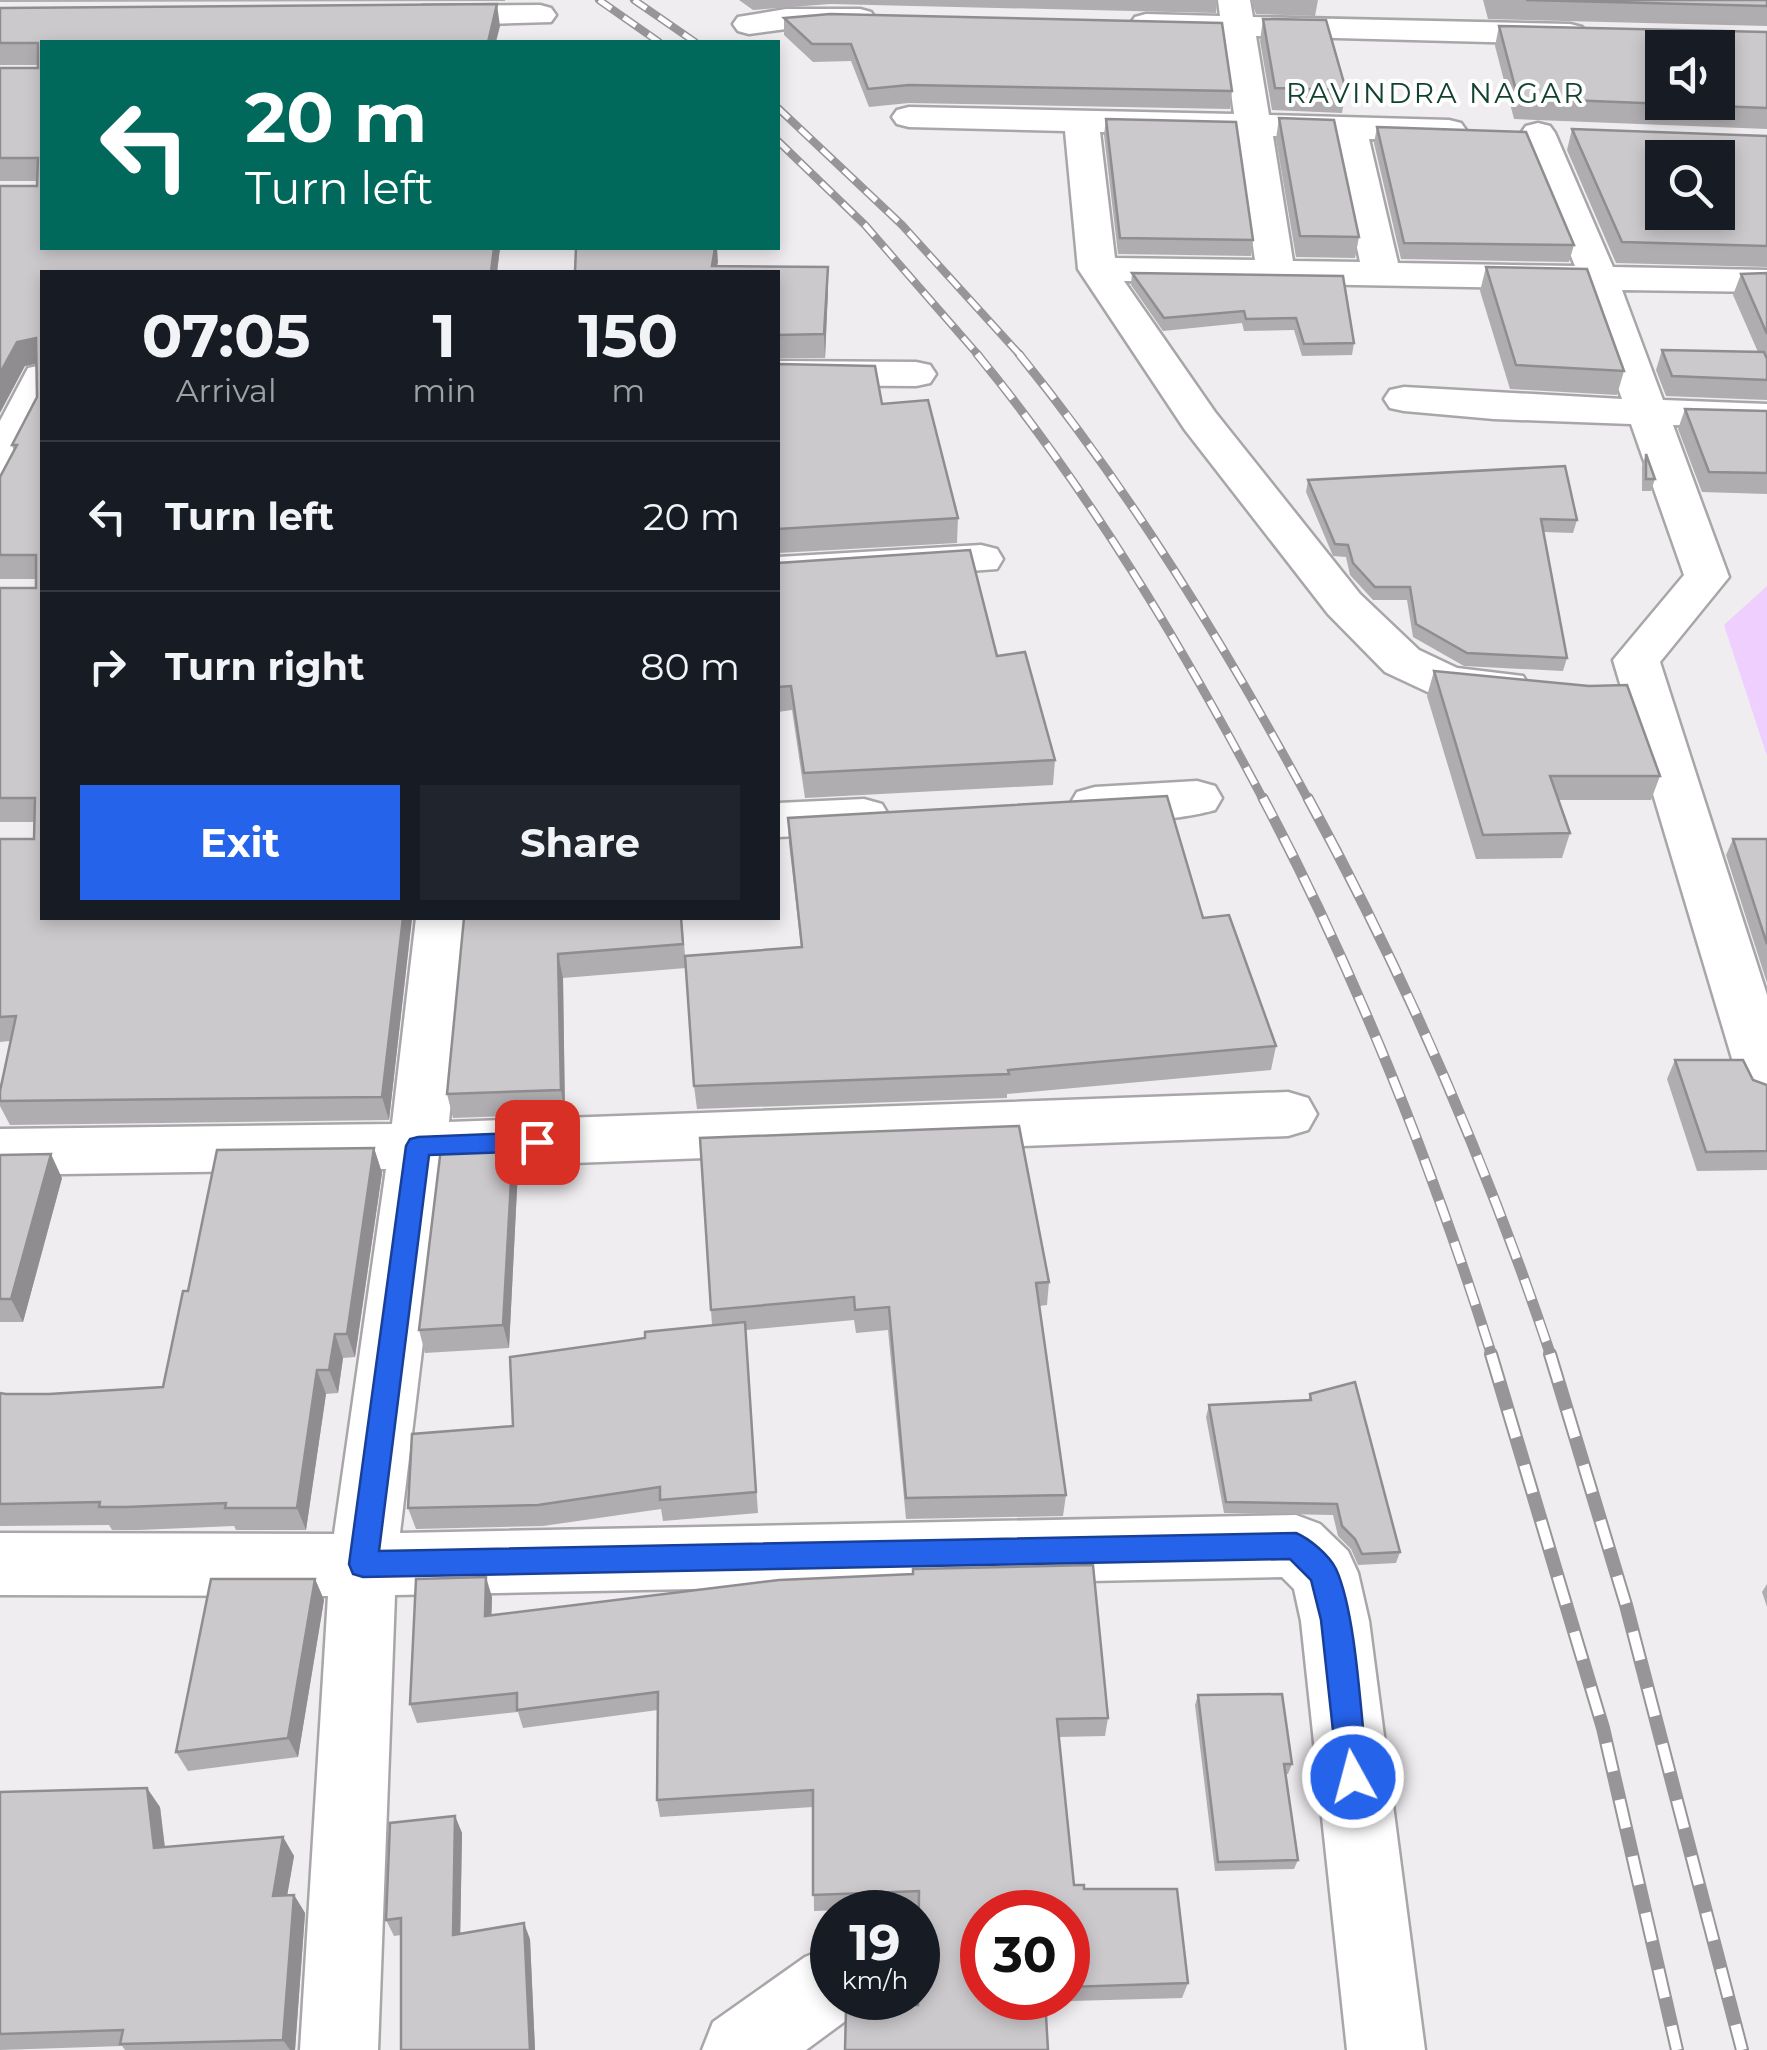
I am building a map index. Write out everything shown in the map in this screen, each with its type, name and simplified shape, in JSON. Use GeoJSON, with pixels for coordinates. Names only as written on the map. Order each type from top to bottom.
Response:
{"type":"FeatureCollection","features":[{"type":"Feature","properties":{"kind":"street"},"geometry":{"type":"LineString","coordinates":[[1121,24],[1236,13],[1610,36]]}},
{"type":"Feature","properties":{"kind":"street"},"geometry":{"type":"LineString","coordinates":[[1236,13],[1276,272]]}},
{"type":"Feature","properties":{"kind":"street"},"geometry":{"type":"LineString","coordinates":[[386,16],[540,15]]}},
{"type":"Feature","properties":{"kind":"street"},"geometry":{"type":"LineString","coordinates":[[749,24],[786,19],[888,19]]}},
{"type":"Feature","properties":{"kind":"street"},"geometry":{"type":"LineString","coordinates":[[909,117],[1576,135]]}},
{"type":"Feature","properties":{"kind":"street"},"geometry":{"type":"LineString","coordinates":[[1081,119],[1098,269],[1200,421],[1344,604],[1402,660],[1448,683],[1543,690]]}},
{"type":"Feature","properties":{"kind":"street"},"geometry":{"type":"LineString","coordinates":[[1348,127],[1382,274]]}},
{"type":"Feature","properties":{"kind":"street"},"geometry":{"type":"LineString","coordinates":[[1538,134],[1598,277],[1708,578],[1636,660],[1767,1082]]}},
{"type":"Feature","properties":{"kind":"street"},"geometry":{"type":"LineString","coordinates":[[1098,269],[1767,281]]}},
{"type":"Feature","properties":{"kind":"street"},"geometry":{"type":"LineString","coordinates":[[0,368],[40,369]]}},
{"type":"Feature","properties":{"kind":"street"},"geometry":{"type":"LineString","coordinates":[[780,373],[916,374]]}},
{"type":"Feature","properties":{"kind":"street"},"geometry":{"type":"LineString","coordinates":[[0,464],[40,381]]}},
{"type":"Feature","properties":{"kind":"street"},"geometry":{"type":"LineString","coordinates":[[1404,399],[1494,407],[1767,416]]}},
{"type":"Feature","properties":{"kind":"street"},"geometry":{"type":"LineString","coordinates":[[780,571],[981,559]]}},
{"type":"Feature","properties":{"kind":"street"},"geometry":{"type":"LineString","coordinates":[[1596,691],[1644,688]]}},
{"type":"Feature","properties":{"kind":"street"},"geometry":{"type":"LineString","coordinates":[[1044,806],[1197,798]]}},
{"type":"Feature","properties":{"kind":"street"},"geometry":{"type":"LineString","coordinates":[[780,820],[911,814]]}},
{"type":"Feature","properties":{"kind":"street"},"geometry":{"type":"LineString","coordinates":[[339,2050],[363,1564],[418,1146],[442,920]]}},
{"type":"Feature","properties":{"kind":"street"},"geometry":{"type":"LineString","coordinates":[[0,1152],[418,1146],[1288,1114]]}},
{"type":"Feature","properties":{"kind":"street"},"geometry":{"type":"LineString","coordinates":[[0,1564],[363,1564],[1296,1546],[1324,1573],[1335,1620],[1386,2050]]}},
{"type":"Feature","properties":{"kind":"street"},"geometry":{"type":"LineString","coordinates":[[740,2050],[810,2000]]}},
{"type":"Feature","properties":{"kind":"shaded area"},"geometry":{"type":"Polygon","coordinates":[[[1767,586],[1767,756],[1724,625],[1767,586]]]}},
{"type":"Feature","properties":{"kind":"building"},"geometry":{"type":"Polygon","coordinates":[[[1526,0],[1767,0],[1767,6],[1526,0]]]}},
{"type":"Feature","properties":{"kind":"building"},"geometry":{"type":"Polygon","coordinates":[[[497,4],[488,40],[40,40],[40,250],[494,250],[491,270],[40,270],[40,920],[403,920],[382,1097],[0,1101],[16,1016],[0,1017],[0,839],[34,839],[35,798],[0,798],[0,588],[36,588],[36,555],[0,555],[0,477],[37,397],[36,338],[17,342],[0,373],[0,186],[37,186],[38,158],[0,158],[0,68],[38,68],[38,43],[0,43],[0,8],[497,4]]]}},
{"type":"Feature","properties":{"kind":"building"},"geometry":{"type":"Polygon","coordinates":[[[830,14],[1222,23],[1232,91],[909,85],[868,89],[851,44],[812,44],[784,18],[830,14]]]}},
{"type":"Feature","properties":{"kind":"building"},"geometry":{"type":"Polygon","coordinates":[[[1263,19],[1326,20],[1346,90],[1275,88],[1263,19]]]}},
{"type":"Feature","properties":{"kind":"building"},"geometry":{"type":"Polygon","coordinates":[[[1499,26],[1678,30],[1645,30],[1645,103],[1518,98],[1499,26]]]}},
{"type":"Feature","properties":{"kind":"building"},"geometry":{"type":"Polygon","coordinates":[[[1735,31],[1767,32],[1767,108],[1735,107],[1735,31]]]}},
{"type":"Feature","properties":{"kind":"building"},"geometry":{"type":"Polygon","coordinates":[[[1279,118],[1334,120],[1359,237],[1300,236],[1279,118]]]}},
{"type":"Feature","properties":{"kind":"building"},"geometry":{"type":"Polygon","coordinates":[[[1106,119],[1236,122],[1253,240],[1120,238],[1106,119]]]}},
{"type":"Feature","properties":{"kind":"building"},"geometry":{"type":"Polygon","coordinates":[[[1377,127],[1526,132],[1574,245],[1404,243],[1377,127]]]}},
{"type":"Feature","properties":{"kind":"building"},"geometry":{"type":"Polygon","coordinates":[[[1572,129],[1767,136],[1767,246],[1622,242],[1572,129]]]}},
{"type":"Feature","properties":{"kind":"building"},"geometry":{"type":"Polygon","coordinates":[[[576,250],[715,250],[712,266],[828,267],[824,334],[780,335],[780,270],[575,270],[576,250]]]}},
{"type":"Feature","properties":{"kind":"building"},"geometry":{"type":"Polygon","coordinates":[[[1486,267],[1587,269],[1624,371],[1516,365],[1486,267]]]}},
{"type":"Feature","properties":{"kind":"building"},"geometry":{"type":"Polygon","coordinates":[[[1132,273],[1343,276],[1354,343],[1304,344],[1296,318],[1246,319],[1244,311],[1164,318],[1132,273]]]}},
{"type":"Feature","properties":{"kind":"building"},"geometry":{"type":"Polygon","coordinates":[[[1767,273],[1767,334],[1741,274],[1767,273]]]}},
{"type":"Feature","properties":{"kind":"building"},"geometry":{"type":"Polygon","coordinates":[[[1662,350],[1764,352],[1767,380],[1672,376],[1662,350]]]}},
{"type":"Feature","properties":{"kind":"building"},"geometry":{"type":"Polygon","coordinates":[[[780,364],[875,366],[882,404],[928,400],[958,518],[780,529],[780,364]]]}},
{"type":"Feature","properties":{"kind":"building"},"geometry":{"type":"Polygon","coordinates":[[[1685,409],[1767,411],[1767,473],[1709,472],[1685,409]]]}},
{"type":"Feature","properties":{"kind":"building"},"geometry":{"type":"Polygon","coordinates":[[[1646,454],[1655,479],[1646,479],[1646,454]]]}},
{"type":"Feature","properties":{"kind":"building"},"geometry":{"type":"Polygon","coordinates":[[[1565,466],[1577,520],[1541,519],[1567,658],[1467,653],[1416,624],[1410,587],[1375,587],[1353,563],[1348,545],[1335,544],[1308,480],[1565,466]]]}},
{"type":"Feature","properties":{"kind":"building"},"geometry":{"type":"Polygon","coordinates":[[[970,550],[997,656],[1025,652],[1055,760],[804,773],[791,686],[780,687],[780,563],[970,550]]]}},
{"type":"Feature","properties":{"kind":"building"},"geometry":{"type":"Polygon","coordinates":[[[1434,671],[1589,686],[1627,685],[1660,776],[1550,776],[1570,833],[1483,835],[1434,671]]]}},
{"type":"Feature","properties":{"kind":"building"},"geometry":{"type":"Polygon","coordinates":[[[1167,796],[1203,918],[1229,915],[1276,1046],[1008,1070],[1009,1074],[694,1086],[685,956],[802,947],[788,818],[1167,796]]]}},
{"type":"Feature","properties":{"kind":"building"},"geometry":{"type":"Polygon","coordinates":[[[1733,839],[1767,839],[1767,944],[1733,839]]]}},
{"type":"Feature","properties":{"kind":"building"},"geometry":{"type":"Polygon","coordinates":[[[464,920],[681,920],[683,944],[558,954],[561,1090],[447,1094],[464,920]]]}},
{"type":"Feature","properties":{"kind":"building"},"geometry":{"type":"Polygon","coordinates":[[[1675,1060],[1743,1060],[1753,1080],[1767,1085],[1767,1151],[1706,1152],[1675,1060]]]}},
{"type":"Feature","properties":{"kind":"building"},"geometry":{"type":"Polygon","coordinates":[[[1019,1126],[1049,1282],[1036,1283],[1066,1495],[906,1498],[889,1307],[855,1310],[854,1297],[711,1310],[700,1138],[1019,1126]]]}},
{"type":"Feature","properties":{"kind":"building"},"geometry":{"type":"Polygon","coordinates":[[[513,1145],[503,1325],[419,1330],[441,1148],[513,1145]]]}},
{"type":"Feature","properties":{"kind":"building"},"geometry":{"type":"Polygon","coordinates":[[[374,1148],[347,1334],[335,1334],[329,1370],[317,1370],[297,1508],[225,1508],[226,1503],[126,1507],[99,1507],[100,1502],[0,1504],[0,1393],[163,1387],[183,1291],[188,1291],[217,1150],[374,1148]]]}},
{"type":"Feature","properties":{"kind":"building"},"geometry":{"type":"Polygon","coordinates":[[[51,1154],[11,1299],[0,1299],[0,1155],[51,1154]]]}},
{"type":"Feature","properties":{"kind":"building"},"geometry":{"type":"Polygon","coordinates":[[[745,1322],[756,1492],[660,1500],[660,1487],[538,1505],[408,1508],[412,1434],[513,1426],[510,1357],[645,1338],[645,1332],[745,1322]]]}},
{"type":"Feature","properties":{"kind":"building"},"geometry":{"type":"Polygon","coordinates":[[[1355,1382],[1400,1552],[1362,1554],[1355,1539],[1342,1526],[1337,1504],[1226,1502],[1209,1405],[1311,1400],[1310,1394],[1355,1382]]]}},
{"type":"Feature","properties":{"kind":"building"},"geometry":{"type":"Polygon","coordinates":[[[1093,1565],[1108,1718],[1057,1719],[1074,1885],[1084,1885],[1084,1889],[1177,1889],[1188,1983],[1090,1986],[1090,1890],[960,1890],[960,2020],[1046,2020],[1048,2050],[845,2050],[846,2020],[940,2020],[940,1890],[813,1890],[813,1790],[657,1800],[658,1692],[517,1710],[517,1693],[410,1704],[416,1579],[486,1577],[485,1616],[779,1580],[913,1574],[913,1569],[1093,1565]]]}},
{"type":"Feature","properties":{"kind":"building"},"geometry":{"type":"Polygon","coordinates":[[[211,1579],[315,1579],[288,1738],[176,1752],[211,1579]]]}},
{"type":"Feature","properties":{"kind":"building"},"geometry":{"type":"Polygon","coordinates":[[[1282,1694],[1292,1764],[1284,1764],[1298,1860],[1218,1862],[1198,1695],[1282,1694]]]}},
{"type":"Feature","properties":{"kind":"building"},"geometry":{"type":"Polygon","coordinates":[[[147,1788],[154,1848],[283,1837],[273,1896],[294,1895],[283,2040],[120,2044],[123,2030],[0,2034],[0,1792],[147,1788]]]}},
{"type":"Feature","properties":{"kind":"building"},"geometry":{"type":"Polygon","coordinates":[[[455,1816],[453,1935],[524,1923],[530,2050],[401,2050],[401,1918],[386,1920],[390,1823],[455,1816]]]}},
{"type":"Feature","properties":{"kind":"railway"},"geometry":{"type":"LineString","coordinates":[[599,0],[656,40]]}},
{"type":"Feature","properties":{"kind":"railway"},"geometry":{"type":"LineString","coordinates":[[634,0],[692,40]]}},
{"type":"Feature","properties":{"kind":"railway"},"geometry":{"type":"LineString","coordinates":[[780,110],[902,225],[1021,356]]}},
{"type":"Feature","properties":{"kind":"railway"},"geometry":{"type":"LineString","coordinates":[[780,143],[865,225],[979,356]]}},
{"type":"Feature","properties":{"kind":"railway"},"geometry":{"type":"LineString","coordinates":[[977,354],[1058,460],[1132,570],[1264,801]]}},
{"type":"Feature","properties":{"kind":"railway"},"geometry":{"type":"LineString","coordinates":[[1019,354],[1138,515],[1244,684],[1309,801]]}},
{"type":"Feature","properties":{"kind":"railway"},"geometry":{"type":"LineString","coordinates":[[1263,798],[1330,933],[1390,1072],[1492,1356]]}},
{"type":"Feature","properties":{"kind":"railway"},"geometry":{"type":"LineString","coordinates":[[1308,798],[1378,934],[1442,1072],[1499,1212],[1551,1356]]}},
{"type":"Feature","properties":{"kind":"railway"},"geometry":{"type":"LineString","coordinates":[[1491,1354],[1603,1728],[1677,2050]]}},
{"type":"Feature","properties":{"kind":"railway"},"geometry":{"type":"LineString","coordinates":[[1550,1354],[1626,1605],[1742,2050]]}},
{"type":"Feature","properties":{"kind":"district","name":"RAVINDRA NAGAR"},"geometry":{"type":"Point","coordinates":[1436,93]}},
{"type":"Feature","properties":{"kind":"route"},"geometry":{"type":"LineString","coordinates":[[537,1142],[418,1146],[363,1564],[1296,1546],[1324,1573],[1335,1620],[1353,1777]]}}]}
